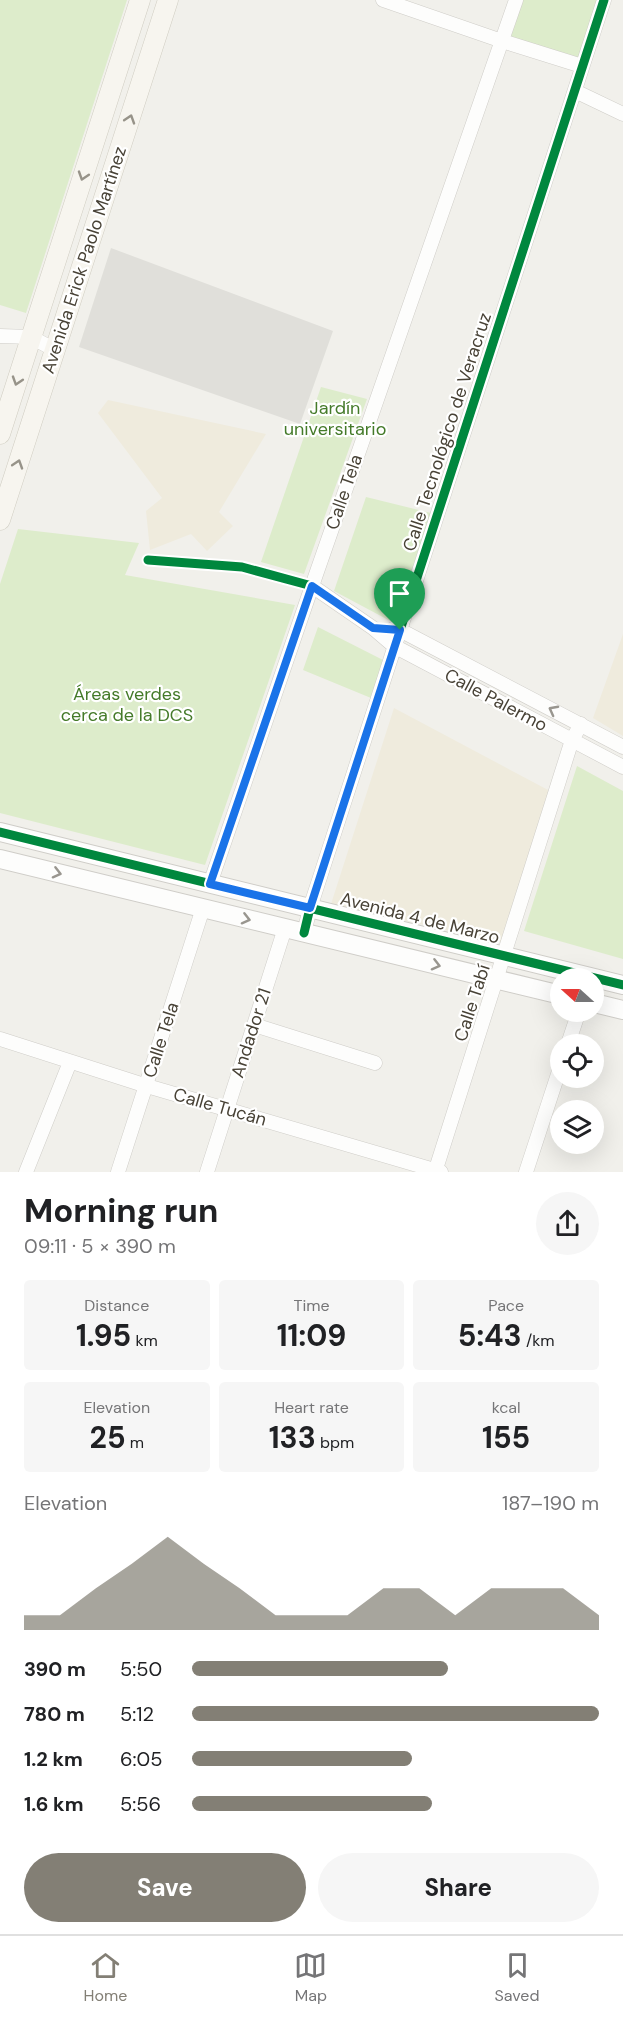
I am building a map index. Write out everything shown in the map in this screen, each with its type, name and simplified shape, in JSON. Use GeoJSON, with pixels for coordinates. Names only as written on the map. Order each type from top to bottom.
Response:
{"type":"FeatureCollection","features":[{"type":"Feature","properties":{"kind":"main road","name":"Avenida Erick Paolo Martínez"},"geometry":{"type":"LineString","coordinates":[[0,434],[140,0]]}},
{"type":"Feature","properties":{"kind":"main road","name":"Avenida Erick Paolo Martínez"},"geometry":{"type":"LineString","coordinates":[[0,520],[168,0]]}},
{"type":"Feature","properties":{"kind":"street"},"geometry":{"type":"LineString","coordinates":[[383,0],[399,3],[502,41],[582,66]]}},
{"type":"Feature","properties":{"kind":"street","name":"Calle Tela"},"geometry":{"type":"LineString","coordinates":[[210,884],[516,0]]}},
{"type":"Feature","properties":{"kind":"street","name":"Calle Tecnológico de Veracruz"},"geometry":{"type":"LineString","coordinates":[[304,933],[394,646],[604,0]]}},
{"type":"Feature","properties":{"kind":"street"},"geometry":{"type":"LineString","coordinates":[[575,91],[623,114]]}},
{"type":"Feature","properties":{"kind":"street"},"geometry":{"type":"LineString","coordinates":[[0,336],[31,337],[55,350]]}},
{"type":"Feature","properties":{"kind":"street","name":"Calle Palermo"},"geometry":{"type":"LineString","coordinates":[[312,586],[373,628],[394,646],[623,767]]}},
{"type":"Feature","properties":{"kind":"street","name":"Calle Palermo"},"geometry":{"type":"LineString","coordinates":[[373,628],[400,630],[623,747]]}},
{"type":"Feature","properties":{"kind":"street","name":"Calle Tabí"},"geometry":{"type":"LineString","coordinates":[[437,1171],[572,740],[580,724]]}},
{"type":"Feature","properties":{"kind":"street","name":"Avenida 4 de Marzo"},"geometry":{"type":"LineString","coordinates":[[2,838],[210,884],[623,985]]}},
{"type":"Feature","properties":{"kind":"street"},"geometry":{"type":"LineString","coordinates":[[0,859],[550,992]]}},
{"type":"Feature","properties":{"kind":"street","name":"Calle Tela"},"geometry":{"type":"LineString","coordinates":[[118,1172],[203,908]]}},
{"type":"Feature","properties":{"kind":"street","name":"Andador 21"},"geometry":{"type":"LineString","coordinates":[[207,1172],[285,928]]}},
{"type":"Feature","properties":{"kind":"street"},"geometry":{"type":"LineString","coordinates":[[604,1005],[623,1010]]}},
{"type":"Feature","properties":{"kind":"street"},"geometry":{"type":"LineString","coordinates":[[254,1025],[375,1064]]}},
{"type":"Feature","properties":{"kind":"street","name":"Calle Tucán"},"geometry":{"type":"LineString","coordinates":[[0,1039],[147,1086],[437,1171]]}},
{"type":"Feature","properties":{"kind":"street"},"geometry":{"type":"LineString","coordinates":[[26,1172],[70,1062]]}},
{"type":"Feature","properties":{"kind":"street"},"geometry":{"type":"LineString","coordinates":[[526,1172],[553,1088]]}},
{"type":"Feature","properties":{"kind":"shaded area"},"geometry":{"type":"Polygon","coordinates":[[[111,248],[333,331],[300,424],[79,347],[111,248]]]}},
{"type":"Feature","properties":{"kind":"shaded area"},"geometry":{"type":"Polygon","coordinates":[[[108,400],[266,434],[219,512],[233,526],[207,551],[191,534],[150,550],[146,511],[162,498],[98,413],[108,400]]]}},
{"type":"Feature","properties":{"kind":"shaded area"},"geometry":{"type":"Polygon","coordinates":[[[623,634],[623,736],[593,718],[623,634]]]}},
{"type":"Feature","properties":{"kind":"shaded area"},"geometry":{"type":"Polygon","coordinates":[[[394,708],[550,791],[504,943],[331,904],[394,708]]]}},
{"type":"Feature","properties":{"kind":"green space"},"geometry":{"type":"Polygon","coordinates":[[[0,0],[127,0],[26,313],[0,305],[0,0]]]}},
{"type":"Feature","properties":{"kind":"green space"},"geometry":{"type":"Polygon","coordinates":[[[521,0],[598,0],[578,61],[508,39],[521,0]]]}},
{"type":"Feature","properties":{"kind":"green space","name":"Jardín universitario"},"geometry":{"type":"Polygon","coordinates":[[[321,387],[367,399],[304,574],[261,562],[321,387]]]}},
{"type":"Feature","properties":{"kind":"green space"},"geometry":{"type":"Polygon","coordinates":[[[366,497],[431,513],[394,623],[334,591],[366,497]]]}},
{"type":"Feature","properties":{"kind":"green space","name":"Áreas verdes cerca de la DCS"},"geometry":{"type":"Polygon","coordinates":[[[18,529],[139,543],[125,575],[295,605],[205,865],[0,813],[0,584],[18,529]]]}},
{"type":"Feature","properties":{"kind":"green space"},"geometry":{"type":"Polygon","coordinates":[[[318,627],[383,660],[371,698],[303,670],[318,627]]]}},
{"type":"Feature","properties":{"kind":"green space"},"geometry":{"type":"Polygon","coordinates":[[[577,766],[623,791],[623,959],[524,931],[577,766]]]}},
{"type":"Feature","properties":{"kind":"cycle path"},"geometry":{"type":"LineString","coordinates":[[304,933],[310,908],[604,0]]}},
{"type":"Feature","properties":{"kind":"cycle path"},"geometry":{"type":"LineString","coordinates":[[148,560],[242,567],[312,586]]}},
{"type":"Feature","properties":{"kind":"cycle path"},"geometry":{"type":"LineString","coordinates":[[0,832],[623,985]]}},
{"type":"Feature","properties":{"kind":"route"},"geometry":{"type":"LineString","coordinates":[[312,586],[373,628],[400,630],[310,908],[210,884],[312,586]]}}]}
